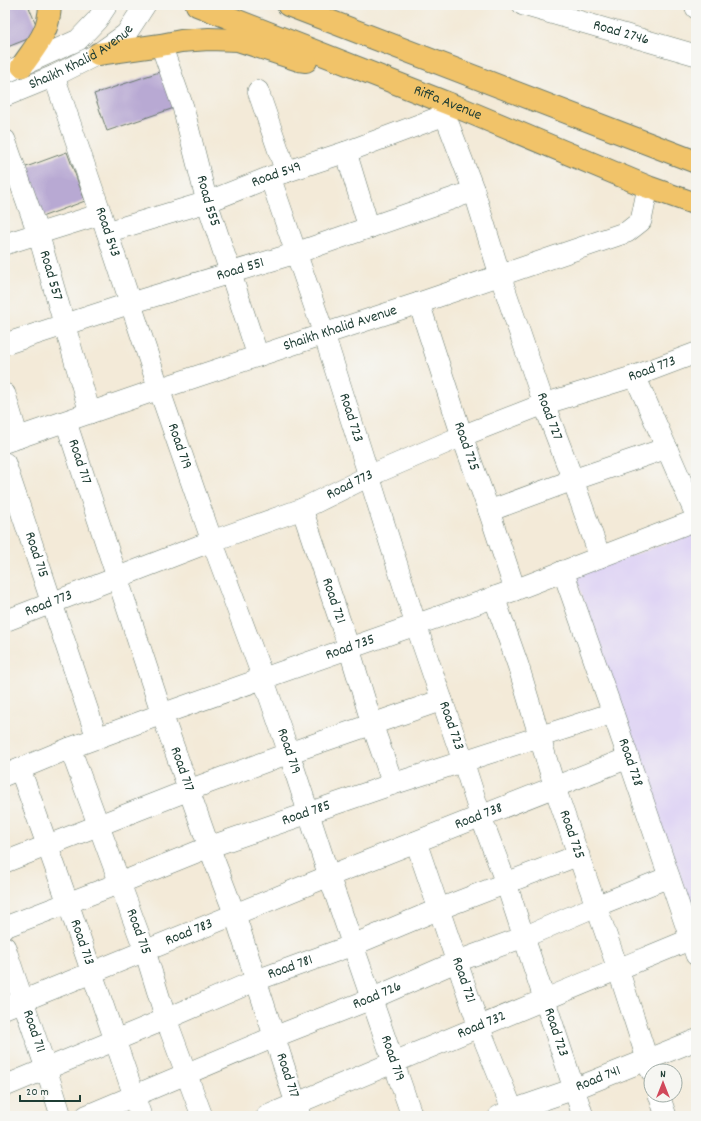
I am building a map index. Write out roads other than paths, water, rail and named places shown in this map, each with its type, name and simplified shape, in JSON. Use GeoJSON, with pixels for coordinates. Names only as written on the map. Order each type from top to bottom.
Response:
{"type":"FeatureCollection","features":[{"type":"Feature","properties":{"kind":"main road"},"geometry":{"type":"LineString","coordinates":[[14,69],[44,34],[50,5]]}},
{"type":"Feature","properties":{"kind":"main road","name":"Riffa Avenue"},"geometry":{"type":"LineString","coordinates":[[197,5],[462,109],[648,187],[696,204]]}},
{"type":"Feature","properties":{"kind":"main road"},"geometry":{"type":"LineString","coordinates":[[288,5],[696,162]]}},
{"type":"Feature","properties":{"kind":"main road"},"geometry":{"type":"LineString","coordinates":[[98,54],[181,41],[209,39],[238,40],[300,60],[370,72]]}},
{"type":"Feature","properties":{"kind":"street","name":"Shaikh Khalid Avenue"},"geometry":{"type":"LineString","coordinates":[[14,69],[78,40],[97,20],[107,5]]}},
{"type":"Feature","properties":{"kind":"street","name":"Shaikh Khalid Avenue"},"geometry":{"type":"LineString","coordinates":[[5,96],[54,76],[98,54],[126,34],[145,5]]}},
{"type":"Feature","properties":{"kind":"street","name":"Road 2746"},"geometry":{"type":"LineString","coordinates":[[523,5],[696,55]]}},
{"type":"Feature","properties":{"kind":"street","name":"Road 555"},"geometry":{"type":"LineString","coordinates":[[161,45],[180,99],[207,202],[258,356]]}},
{"type":"Feature","properties":{"kind":"street","name":"Road 543"},"geometry":{"type":"LineString","coordinates":[[54,76],[159,389]]}},
{"type":"Feature","properties":{"kind":"street","name":"Road 723"},"geometry":{"type":"LineString","coordinates":[[258,91],[296,253],[370,476],[416,625],[481,817],[506,883],[583,1116]]}},
{"type":"Feature","properties":{"kind":"street","name":"Road 549"},"geometry":{"type":"LineString","coordinates":[[5,244],[38,233],[104,223],[207,202],[445,115]]}},
{"type":"Feature","properties":{"kind":"street","name":"Road 727"},"geometry":{"type":"LineString","coordinates":[[445,115],[474,191],[500,275],[544,404],[574,480],[600,557]]}},
{"type":"Feature","properties":{"kind":"street","name":"Road 557"},"geometry":{"type":"LineString","coordinates":[[5,140],[38,233],[90,413]]}},
{"type":"Feature","properties":{"kind":"street"},"geometry":{"type":"LineString","coordinates":[[346,152],[369,228]]}},
{"type":"Feature","properties":{"kind":"street","name":"Shaikh Khalid Avenue"},"geometry":{"type":"LineString","coordinates":[[11,440],[627,232],[641,221],[648,187]]}},
{"type":"Feature","properties":{"kind":"street","name":"Road 551"},"geometry":{"type":"LineString","coordinates":[[5,344],[131,303],[296,253],[474,191]]}},
{"type":"Feature","properties":{"kind":"street","name":"Road 725"},"geometry":{"type":"LineString","coordinates":[[419,303],[514,590]]}},
{"type":"Feature","properties":{"kind":"street","name":"Road 773"},"geometry":{"type":"LineString","coordinates":[[5,621],[117,577],[302,508],[370,476],[462,436],[544,404],[635,376],[696,353]]}},
{"type":"Feature","properties":{"kind":"street"},"geometry":{"type":"LineString","coordinates":[[635,376],[696,515]]}},
{"type":"Feature","properties":{"kind":"street","name":"Road 719"},"geometry":{"type":"LineString","coordinates":[[159,389],[212,541],[263,678],[329,876],[412,1116]]}},
{"type":"Feature","properties":{"kind":"street"},"geometry":{"type":"LineString","coordinates":[[5,394],[11,440]]}},
{"type":"Feature","properties":{"kind":"street","name":"Road 717"},"geometry":{"type":"LineString","coordinates":[[66,422],[162,714],[257,980],[298,1110]]}},
{"type":"Feature","properties":{"kind":"street"},"geometry":{"type":"LineString","coordinates":[[489,512],[574,480],[667,448]]}},
{"type":"Feature","properties":{"kind":"street","name":"Road 715"},"geometry":{"type":"LineString","coordinates":[[5,463],[97,738]]}},
{"type":"Feature","properties":{"kind":"street","name":"Road 721"},"geometry":{"type":"LineString","coordinates":[[302,508],[393,784]]}},
{"type":"Feature","properties":{"kind":"street","name":"Road 735"},"geometry":{"type":"LineString","coordinates":[[13,772],[70,748],[162,714],[514,590],[696,520]]}},
{"type":"Feature","properties":{"kind":"street","name":"Road 728"},"geometry":{"type":"LineString","coordinates":[[563,571],[669,877],[694,943]]}},
{"type":"Feature","properties":{"kind":"street","name":"Road 725"},"geometry":{"type":"LineString","coordinates":[[494,597],[518,665],[555,788],[618,969],[648,1063]]}},
{"type":"Feature","properties":{"kind":"street"},"geometry":{"type":"LineString","coordinates":[[5,862],[189,790],[289,753],[442,700]]}},
{"type":"Feature","properties":{"kind":"street","name":"Road 785"},"geometry":{"type":"LineString","coordinates":[[5,928],[209,847],[393,784],[613,713]]}},
{"type":"Feature","properties":{"kind":"street","name":"Road 715"},"geometry":{"type":"LineString","coordinates":[[70,748],[100,826],[144,950],[166,1020],[202,1116]]}},
{"type":"Feature","properties":{"kind":"street","name":"Road 738"},"geometry":{"type":"LineString","coordinates":[[329,876],[628,758]]}},
{"type":"Feature","properties":{"kind":"street","name":"Road 713"},"geometry":{"type":"LineString","coordinates":[[13,772],[48,846],[141,1116]]}},
{"type":"Feature","properties":{"kind":"street","name":"Road 721"},"geometry":{"type":"LineString","coordinates":[[416,842],[509,1114]]}},
{"type":"Feature","properties":{"kind":"street","name":"Road 781"},"geometry":{"type":"LineString","coordinates":[[5,1086],[166,1020],[257,980],[353,945],[440,909],[579,855]]}},
{"type":"Feature","properties":{"kind":"street","name":"Road 783"},"geometry":{"type":"LineString","coordinates":[[14,1004],[329,876]]}},
{"type":"Feature","properties":{"kind":"street","name":"Road 726"},"geometry":{"type":"LineString","coordinates":[[86,1116],[274,1037],[669,877]]}},
{"type":"Feature","properties":{"kind":"street","name":"Road 732"},"geometry":{"type":"LineString","coordinates":[[267,1116],[298,1110],[394,1062],[618,969],[694,943]]}},
{"type":"Feature","properties":{"kind":"street","name":"Road 711"},"geometry":{"type":"LineString","coordinates":[[5,947],[14,1004],[47,1068],[61,1116]]}},
{"type":"Feature","properties":{"kind":"street","name":"Road 741"},"geometry":{"type":"LineString","coordinates":[[653,1063],[696,1040]]}},
{"type":"Feature","properties":{"kind":"street","name":"Road 741"},"geometry":{"type":"LineString","coordinates":[[509,1114],[574,1089],[643,1067]]}},
{"type":"Feature","properties":{"kind":"street"},"geometry":{"type":"LineString","coordinates":[[662,1103],[666,1116]]}}]}
